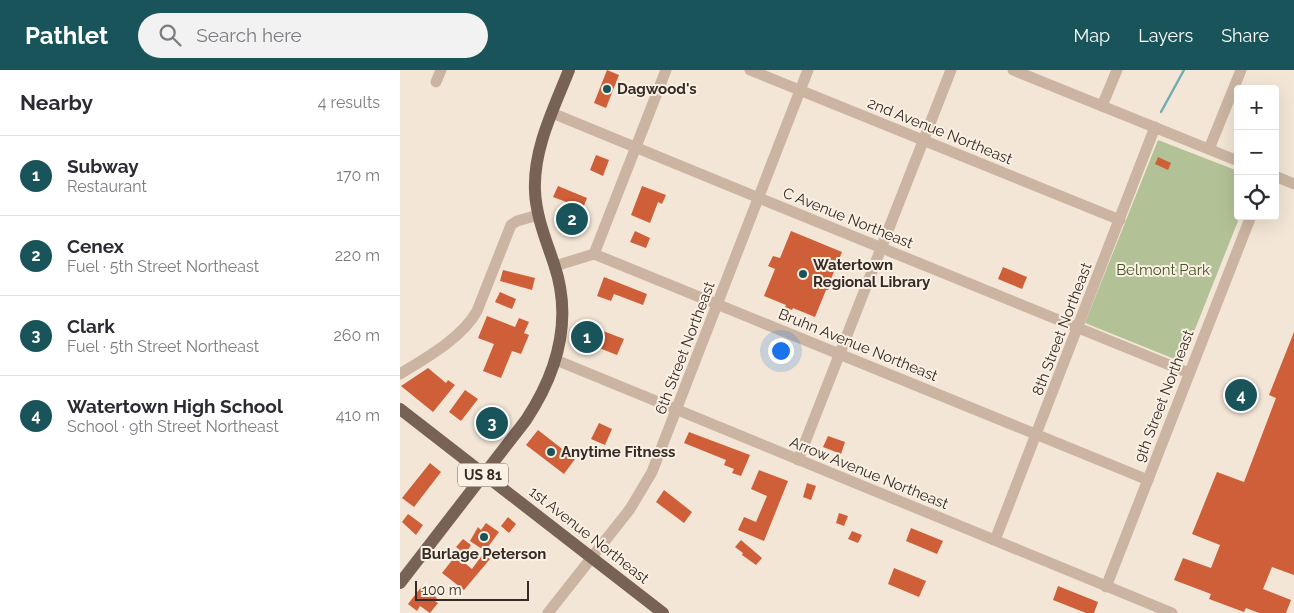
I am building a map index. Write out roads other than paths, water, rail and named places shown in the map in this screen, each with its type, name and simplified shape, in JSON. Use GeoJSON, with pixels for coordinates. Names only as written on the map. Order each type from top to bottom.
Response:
{"type":"FeatureCollection","features":[{"type":"Feature","properties":{"kind":"main road","name":"US 81"},"geometry":{"type":"LineString","coordinates":[[400,583],[533,408],[556,360],[561,339],[560,289],[555,266],[538,215],[535,189],[536,165],[543,138],[569,70]]}},
{"type":"Feature","properties":{"kind":"main road","name":"1st Avenue Northeast"},"geometry":{"type":"LineString","coordinates":[[400,409],[663,613]]}},
{"type":"Feature","properties":{"kind":"street"},"geometry":{"type":"LineString","coordinates":[[436,82],[442,70]]}},
{"type":"Feature","properties":{"kind":"street"},"geometry":{"type":"LineString","coordinates":[[555,266],[594,254],[666,70]]}},
{"type":"Feature","properties":{"kind":"street","name":"2nd Avenue Northeast"},"geometry":{"type":"LineString","coordinates":[[750,70],[1120,220]]}},
{"type":"Feature","properties":{"kind":"street","name":"6th Street Northeast"},"geometry":{"type":"LineString","coordinates":[[548,613],[630,509],[645,486],[677,411],[808,70]]}},
{"type":"Feature","properties":{"kind":"street"},"geometry":{"type":"LineString","coordinates":[[798,460],[950,70]]}},
{"type":"Feature","properties":{"kind":"street"},"geometry":{"type":"LineString","coordinates":[[1013,70],[1234,159]]}},
{"type":"Feature","properties":{"kind":"street"},"geometry":{"type":"LineString","coordinates":[[1102,106],[1117,70]]}},
{"type":"Feature","properties":{"kind":"street"},"geometry":{"type":"LineString","coordinates":[[1209,149],[1241,70]]}},
{"type":"Feature","properties":{"kind":"street","name":"C Avenue Northeast"},"geometry":{"type":"LineString","coordinates":[[552,113],[1189,373]]}},
{"type":"Feature","properties":{"kind":"street","name":"8th Street Northeast"},"geometry":{"type":"LineString","coordinates":[[995,540],[1155,127]]}},
{"type":"Feature","properties":{"kind":"street"},"geometry":{"type":"LineString","coordinates":[[1279,178],[1294,184]]}},
{"type":"Feature","properties":{"kind":"street"},"geometry":{"type":"LineString","coordinates":[[400,374],[456,335],[469,323],[477,311],[511,225],[516,221],[538,215]]}},
{"type":"Feature","properties":{"kind":"street","name":"9th Street Northeast"},"geometry":{"type":"LineString","coordinates":[[1106,586],[1249,220]]}},
{"type":"Feature","properties":{"kind":"street","name":"Bruhn Avenue Northeast"},"geometry":{"type":"LineString","coordinates":[[594,254],[1148,480]]}},
{"type":"Feature","properties":{"kind":"street","name":"Arrow Avenue Northeast"},"geometry":{"type":"LineString","coordinates":[[556,360],[1172,613]]}},
{"type":"Feature","properties":{"kind":"waterway"},"geometry":{"type":"LineString","coordinates":[[1161,112],[1184,70]]}},
{"type":"Feature","properties":{"kind":"place","name":"Dagwood's"},"geometry":{"type":"Point","coordinates":[607,89]}},
{"type":"Feature","properties":{"kind":"place","name":"Cenex"},"geometry":{"type":"Point","coordinates":[572,219]}},
{"type":"Feature","properties":{"kind":"place","name":"Watertown Regional Library"},"geometry":{"type":"Point","coordinates":[803,274]}},
{"type":"Feature","properties":{"kind":"place","name":"Subway"},"geometry":{"type":"Point","coordinates":[587,337]}},
{"type":"Feature","properties":{"kind":"place","name":"Watertown High School"},"geometry":{"type":"Point","coordinates":[1241,395]}},
{"type":"Feature","properties":{"kind":"place","name":"Clark"},"geometry":{"type":"Point","coordinates":[492,423]}},
{"type":"Feature","properties":{"kind":"place","name":"Anytime Fitness"},"geometry":{"type":"Point","coordinates":[551,452]}},
{"type":"Feature","properties":{"kind":"place","name":"Burlage Peterson"},"geometry":{"type":"Point","coordinates":[484,537]}},
{"type":"Feature","properties":{"kind":"park label","name":"Belmont Park"},"geometry":{"type":"Point","coordinates":[1163,270]}}]}
